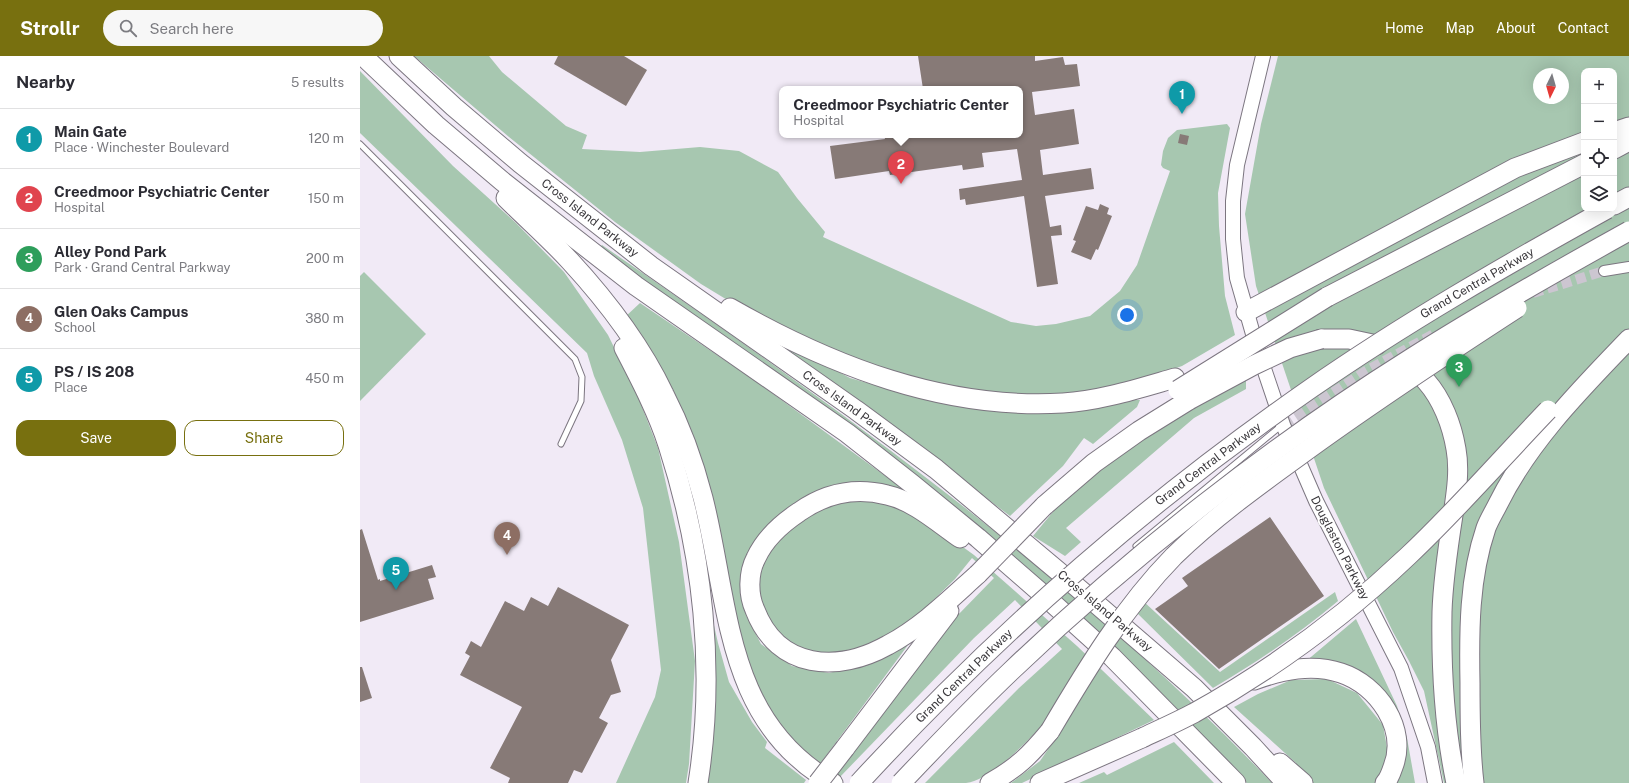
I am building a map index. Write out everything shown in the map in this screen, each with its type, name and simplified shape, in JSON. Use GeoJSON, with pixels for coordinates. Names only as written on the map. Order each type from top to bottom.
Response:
{"type":"FeatureCollection","features":[{"type":"Feature","properties":{"kind":"highway","name":"Cross Island Parkway"},"geometry":{"type":"LineString","coordinates":[[399,56],[520,163],[651,266],[850,405],[936,469],[1077,587],[1194,688],[1254,747],[1286,783]]}},
{"type":"Feature","properties":{"kind":"highway","name":"Cross Island Parkway"},"geometry":{"type":"LineString","coordinates":[[369,62],[436,125],[568,234],[636,286],[847,433],[912,484],[1048,599],[1112,657],[1236,783]]}},
{"type":"Feature","properties":{"kind":"highway"},"geometry":{"type":"LineString","coordinates":[[369,62],[445,140],[570,260],[604,300],[635,343],[664,393],[684,440],[703,497],[729,628],[741,673],[762,715],[788,749],[817,774],[833,783]]}},
{"type":"Feature","properties":{"kind":"highway"},"geometry":{"type":"LineString","coordinates":[[1617,131],[1629,127]]}},
{"type":"Feature","properties":{"kind":"highway"},"geometry":{"type":"LineString","coordinates":[[1617,147],[1629,141]]}},
{"type":"Feature","properties":{"kind":"highway"},"geometry":{"type":"LineString","coordinates":[[1246,312],[1515,168],[1581,143]]}},
{"type":"Feature","properties":{"kind":"highway"},"geometry":{"type":"LineString","coordinates":[[818,783],[845,748],[923,631],[1044,506],[1086,465],[1116,439],[1181,389],[1327,297],[1581,166]]}},
{"type":"Feature","properties":{"kind":"highway"},"geometry":{"type":"LineString","coordinates":[[1617,203],[1629,197]]}},
{"type":"Feature","properties":{"kind":"highway"},"geometry":{"type":"LineString","coordinates":[[513,205],[566,262],[596,304],[624,348],[648,394],[667,444],[685,503],[696,562],[704,626],[707,689],[704,748],[698,783]]}},
{"type":"Feature","properties":{"kind":"highway","name":"Grand Central Parkway"},"geometry":{"type":"LineString","coordinates":[[859,783],[936,702],[1043,601],[1096,553],[1198,470],[1310,388],[1391,335],[1465,289],[1602,212]]}},
{"type":"Feature","properties":{"kind":"highway"},"geometry":{"type":"LineString","coordinates":[[587,216],[658,264],[765,328],[812,351],[854,368],[902,384],[945,394],[1025,404],[1064,403],[1104,397],[1181,389],[1254,364],[1290,348],[1321,339],[1349,339],[1377,345],[1404,360],[1426,381],[1439,401],[1450,424],[1456,450],[1457,480],[1443,603],[1442,660],[1445,711],[1456,783]]}},
{"type":"Feature","properties":{"kind":"highway"},"geometry":{"type":"LineString","coordinates":[[901,783],[956,724],[1060,626],[1150,548],[1218,494],[1298,435],[1409,360],[1486,312],[1629,231]]}},
{"type":"Feature","properties":{"kind":"highway"},"geometry":{"type":"LineString","coordinates":[[990,783],[1006,774],[1030,756],[1050,731],[1104,644],[1138,597],[1174,556],[1229,508],[1336,429],[1415,375],[1629,235]]}},
{"type":"Feature","properties":{"kind":"highway"},"geometry":{"type":"LineString","coordinates":[[1043,782],[1193,714],[1290,653],[1330,623],[1396,567],[1446,519],[1548,410],[1594,367],[1629,338]]}},
{"type":"Feature","properties":{"kind":"highway"},"geometry":{"type":"LineString","coordinates":[[1474,783],[1470,719],[1469,661],[1472,590],[1477,559],[1486,527],[1503,493],[1522,462],[1553,422],[1629,338]]}},
{"type":"Feature","properties":{"kind":"highway"},"geometry":{"type":"LineString","coordinates":[[923,631],[858,658],[827,663],[800,658],[778,646],[761,626],[752,605],[749,581],[755,558],[770,536],[788,520],[810,504],[835,494],[870,492],[888,495],[909,503],[1048,599]]}},
{"type":"Feature","properties":{"kind":"highway"},"geometry":{"type":"LineString","coordinates":[[1242,684],[1292,668],[1317,668],[1341,672],[1360,682],[1377,697],[1391,717],[1397,738],[1396,758],[1388,780],[1385,783]]}},
{"type":"Feature","properties":{"kind":"highway"},"geometry":{"type":"LineString","coordinates":[[1194,688],[1303,783]]}},
{"type":"Feature","properties":{"kind":"main road","name":"Douglaston Parkway"},"geometry":{"type":"LineString","coordinates":[[1263,56],[1237,165],[1233,201],[1233,239],[1238,278],[1246,312],[1261,362],[1283,425],[1316,501],[1401,668],[1428,747],[1435,783]]}},
{"type":"Feature","properties":{"kind":"street"},"geometry":{"type":"LineString","coordinates":[[1604,271],[1629,267]]}},
{"type":"Feature","properties":{"kind":"lane"},"geometry":{"type":"LineString","coordinates":[[360,144],[575,359],[582,377],[581,401],[561,444]]}},
{"type":"Feature","properties":{"kind":"lane"},"geometry":{"type":"LineString","coordinates":[[1136,546],[1283,425]]}},
{"type":"Feature","properties":{"kind":"green space"},"geometry":{"type":"Polygon","coordinates":[[[414,56],[489,56],[502,72],[566,126],[587,135],[582,149],[640,152],[700,147],[739,151],[778,172],[825,232],[823,237],[1011,322],[1036,326],[1056,324],[1090,316],[1120,291],[1137,265],[1170,171],[1163,168],[1161,165],[1163,151],[1168,138],[1177,130],[1227,124],[1230,128],[1218,193],[1219,226],[1225,296],[1235,335],[1182,366],[1130,384],[1049,399],[971,394],[866,369],[777,330],[701,284],[615,222],[509,137],[414,56]]]}},
{"type":"Feature","properties":{"kind":"green space"},"geometry":{"type":"Polygon","coordinates":[[[1278,56],[1629,56],[1629,783],[1444,783],[1424,691],[1393,632],[1324,488],[1256,286],[1245,214],[1261,124],[1278,56]]]}},
{"type":"Feature","properties":{"kind":"green space"},"geometry":{"type":"Polygon","coordinates":[[[360,71],[453,166],[516,223],[564,272],[608,335],[637,394],[658,448],[679,542],[695,661],[689,764],[686,783],[616,783],[655,697],[661,670],[643,508],[622,440],[594,376],[587,353],[360,133],[360,71]]]}},
{"type":"Feature","properties":{"kind":"green space"},"geometry":{"type":"Polygon","coordinates":[[[602,245],[778,368],[865,432],[951,497],[1035,564],[1117,634],[1196,707],[1272,783],[1247,783],[1212,745],[1139,673],[1028,568],[836,415],[619,263],[600,247],[602,245]]]}},
{"type":"Feature","properties":{"kind":"green space"},"geometry":{"type":"Polygon","coordinates":[[[364,272],[426,334],[360,401],[360,276],[364,272]]]}},
{"type":"Feature","properties":{"kind":"green space"},"geometry":{"type":"Polygon","coordinates":[[[640,303],[754,380],[914,497],[805,498],[744,581],[746,615],[761,644],[792,666],[829,673],[868,663],[908,645],[820,764],[787,737],[752,679],[735,623],[715,523],[625,317],[640,303]]]}},
{"type":"Feature","properties":{"kind":"green space"},"geometry":{"type":"Polygon","coordinates":[[[771,336],[850,378],[931,401],[1140,400],[1137,407],[1093,444],[1084,438],[1063,466],[1010,516],[830,380],[770,339],[771,336]]]}},
{"type":"Feature","properties":{"kind":"green space"},"geometry":{"type":"Polygon","coordinates":[[[1246,380],[1246,389],[1194,418],[1066,528],[1081,542],[1065,556],[1033,536],[1076,484],[1123,449],[1195,406],[1246,380]]]}},
{"type":"Feature","properties":{"kind":"green space"},"geometry":{"type":"Polygon","coordinates":[[[881,499],[917,514],[974,555],[1077,646],[1154,720],[1022,783],[1011,783],[1040,761],[1062,729],[1046,721],[1009,758],[987,775],[966,783],[925,783],[1019,688],[1062,649],[1015,600],[974,638],[839,778],[834,775],[904,681],[956,617],[994,578],[972,558],[955,579],[909,624],[870,648],[833,657],[791,648],[764,622],[755,583],[768,551],[796,521],[838,501],[881,499]]]}},
{"type":"Feature","properties":{"kind":"green space"},"geometry":{"type":"Polygon","coordinates":[[[705,586],[718,643],[729,682],[752,722],[767,742],[765,748],[806,780],[804,783],[703,783],[705,586]]]}},
{"type":"Feature","properties":{"kind":"green space"},"geometry":{"type":"Polygon","coordinates":[[[1335,592],[1338,601],[1308,625],[1246,668],[1213,688],[1135,611],[1142,600],[1220,672],[1335,592]]]}},
{"type":"Feature","properties":{"kind":"green space"},"geometry":{"type":"Polygon","coordinates":[[[1356,619],[1397,706],[1407,738],[1415,783],[1392,783],[1400,773],[1377,689],[1305,662],[1356,619]]]}},
{"type":"Feature","properties":{"kind":"green space"},"geometry":{"type":"Polygon","coordinates":[[[1327,679],[1357,693],[1383,725],[1389,759],[1377,783],[1309,783],[1292,768],[1296,763],[1234,707],[1258,694],[1291,680],[1327,679]]]}},
{"type":"Feature","properties":{"kind":"green space"},"geometry":{"type":"Polygon","coordinates":[[[1174,742],[1214,783],[1079,783],[1104,772],[1107,775],[1174,742]]]}},
{"type":"Feature","properties":{"kind":"building"},"geometry":{"type":"Polygon","coordinates":[[[558,56],[624,56],[647,70],[626,106],[554,64],[558,56]]]}},
{"type":"Feature","properties":{"kind":"building"},"geometry":{"type":"Polygon","coordinates":[[[918,56],[1035,56],[1035,61],[1063,57],[1065,65],[1077,64],[1080,86],[1032,92],[1035,115],[1074,109],[1079,144],[1040,150],[1043,175],[1091,168],[1094,189],[1045,196],[1050,227],[1061,225],[1062,235],[1051,236],[1058,284],[1037,287],[1024,196],[966,205],[965,199],[960,200],[959,189],[1022,180],[1017,149],[982,153],[984,167],[963,170],[962,165],[890,175],[889,171],[835,179],[830,146],[885,138],[1023,138],[1023,86],[923,86],[918,56]]]}},
{"type":"Feature","properties":{"kind":"building"},"geometry":{"type":"Polygon","coordinates":[[[1180,134],[1189,136],[1187,145],[1178,143],[1180,134]]]}},
{"type":"Feature","properties":{"kind":"building"},"geometry":{"type":"Polygon","coordinates":[[[1100,204],[1109,208],[1107,214],[1112,216],[1098,250],[1096,249],[1091,260],[1071,252],[1076,241],[1073,240],[1086,206],[1098,210],[1100,204]]]}},
{"type":"Feature","properties":{"kind":"building"},"geometry":{"type":"Polygon","coordinates":[[[1270,517],[1324,596],[1219,669],[1155,609],[1188,586],[1182,578],[1270,517]]]}},
{"type":"Feature","properties":{"kind":"building"},"geometry":{"type":"Polygon","coordinates":[[[362,529],[378,580],[380,579],[380,581],[432,565],[436,577],[428,579],[434,599],[360,622],[360,530],[362,529]]]}},
{"type":"Feature","properties":{"kind":"building"},"geometry":{"type":"Polygon","coordinates":[[[558,587],[629,625],[611,660],[621,692],[611,695],[599,718],[608,723],[582,773],[574,770],[568,783],[508,783],[510,778],[490,768],[522,707],[460,675],[470,656],[465,653],[471,641],[481,647],[505,601],[524,611],[531,597],[548,606],[558,587]]]}},
{"type":"Feature","properties":{"kind":"building"},"geometry":{"type":"Polygon","coordinates":[[[360,667],[362,667],[372,698],[360,702],[360,667]]]}},
{"type":"Feature","properties":{"kind":"tunnel"},"geometry":{"type":"LineString","coordinates":[[1533,293],[1604,271]]}},
{"type":"Feature","properties":{"kind":"tunnel"},"geometry":{"type":"LineString","coordinates":[[1283,425],[1366,371],[1434,334]]}},
{"type":"Feature","properties":{"kind":"place","name":"Main Gate"},"geometry":{"type":"Point","coordinates":[1182,114]}},
{"type":"Feature","properties":{"kind":"place","name":"Creedmoor Psychiatric Center"},"geometry":{"type":"Point","coordinates":[901,184]}},
{"type":"Feature","properties":{"kind":"place","name":"Alley Pond Park"},"geometry":{"type":"Point","coordinates":[1459,387]}},
{"type":"Feature","properties":{"kind":"place","name":"Glen Oaks Campus"},"geometry":{"type":"Point","coordinates":[507,555]}},
{"type":"Feature","properties":{"kind":"place","name":"PS / IS 208"},"geometry":{"type":"Point","coordinates":[396,590]}}]}
